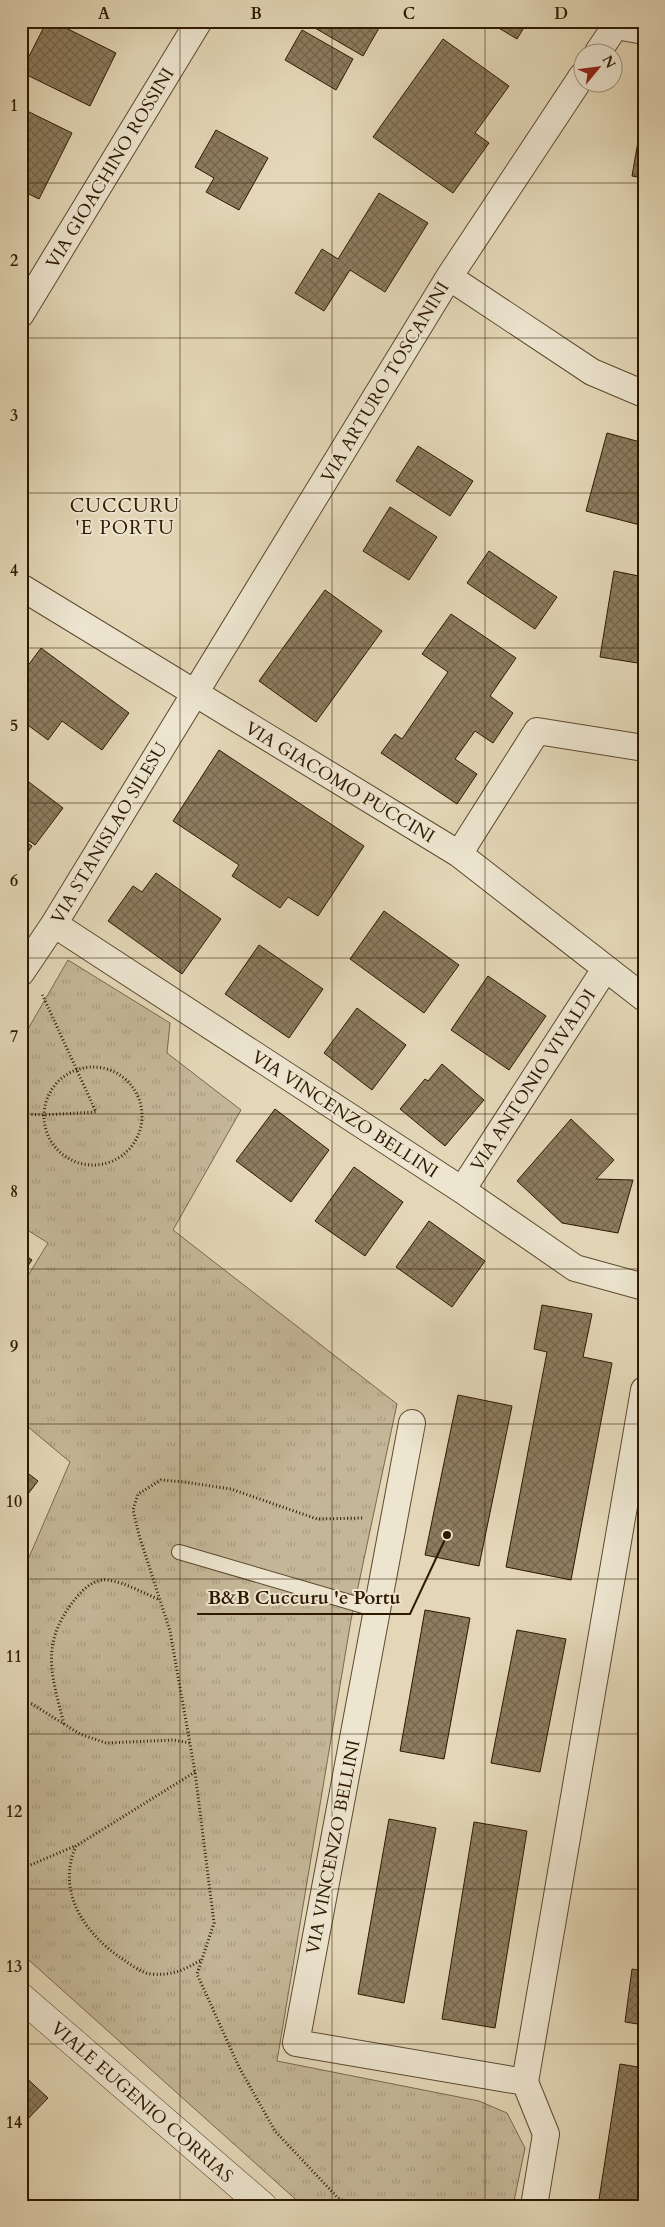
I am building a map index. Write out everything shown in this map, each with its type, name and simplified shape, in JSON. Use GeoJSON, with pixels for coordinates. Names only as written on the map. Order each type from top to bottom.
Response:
{"type":"FeatureCollection","features":[{"type":"Feature","properties":{"kind":"street","name":"VIA GIOACHINO ROSSINI"},"geometry":{"type":"LineString","coordinates":[[21,314],[199,21]]}},
{"type":"Feature","properties":{"kind":"street"},"geometry":{"type":"LineString","coordinates":[[605,42],[618,23],[644,32]]}},
{"type":"Feature","properties":{"kind":"street","name":"VIA ARTURO TOSCANINI"},"geometry":{"type":"LineString","coordinates":[[194,693],[449,277],[572,91]]}},
{"type":"Feature","properties":{"kind":"street"},"geometry":{"type":"LineString","coordinates":[[449,277],[592,372],[644,394]]}},
{"type":"Feature","properties":{"kind":"street","name":"VIA GIACOMO PUCCINI"},"geometry":{"type":"LineString","coordinates":[[21,587],[459,854],[644,998]]}},
{"type":"Feature","properties":{"kind":"street","name":"VIA STANISLAO SILESU"},"geometry":{"type":"LineString","coordinates":[[24,968],[54,924],[194,693]]}},
{"type":"Feature","properties":{"kind":"street"},"geometry":{"type":"LineString","coordinates":[[459,854],[537,731],[644,748]]}},
{"type":"Feature","properties":{"kind":"street","name":"VIA VINCENZO BELLINI"},"geometry":{"type":"LineString","coordinates":[[54,924],[462,1190],[575,1268],[644,1287]]}},
{"type":"Feature","properties":{"kind":"street","name":"VIA ANTONIO VIVALDI"},"geometry":{"type":"LineString","coordinates":[[462,1190],[605,969]]}},
{"type":"Feature","properties":{"kind":"street"},"geometry":{"type":"LineString","coordinates":[[534,2206],[546,2134],[525,2082],[644,1390]]}},
{"type":"Feature","properties":{"kind":"street","name":"VIA VINCENZO BELLINI"},"geometry":{"type":"LineString","coordinates":[[412,1423],[296,2043],[525,2082]]}},
{"type":"Feature","properties":{"kind":"street","name":"VIALE EUGENIO CORRIAS"},"geometry":{"type":"LineString","coordinates":[[21,1998],[263,2206]]}},
{"type":"Feature","properties":{"kind":"lane"},"geometry":{"type":"LineString","coordinates":[[179,1552],[377,1610]]}},
{"type":"Feature","properties":{"kind":"path"},"geometry":{"type":"LineString","coordinates":[[21,1114],[44,1116],[96,1112],[77,1070],[24,968]]}},
{"type":"Feature","properties":{"kind":"path"},"geometry":{"type":"LineString","coordinates":[[88,1066],[107,1068],[124,1078],[137,1092],[142,1111],[140,1130],[131,1148],[116,1160],[98,1165],[78,1163],[62,1154],[49,1139],[44,1116],[46,1101],[54,1084],[70,1072],[77,1070],[88,1066]]}},
{"type":"Feature","properties":{"kind":"path"},"geometry":{"type":"LineString","coordinates":[[354,2206],[338,2198],[275,2132],[238,2067],[197,1974],[214,1923],[195,1772],[170,1631],[133,1510],[138,1494],[161,1480],[231,1489],[318,1519],[394,1517]]}},
{"type":"Feature","properties":{"kind":"path"},"geometry":{"type":"LineString","coordinates":[[64,1724],[52,1676],[50,1649],[61,1618],[81,1590],[102,1580],[120,1584],[160,1600]]}},
{"type":"Feature","properties":{"kind":"path"},"geometry":{"type":"LineString","coordinates":[[21,1701],[32,1704],[80,1734],[106,1743],[173,1740],[190,1743]]}},
{"type":"Feature","properties":{"kind":"path"},"geometry":{"type":"LineString","coordinates":[[21,1869],[76,1846],[195,1772]]}},
{"type":"Feature","properties":{"kind":"path"},"geometry":{"type":"LineString","coordinates":[[76,1846],[70,1860],[70,1888],[83,1922],[106,1948],[135,1968],[150,1974],[179,1973],[202,1960]]}},
{"type":"Feature","properties":{"kind":"green space"},"geometry":{"type":"Polygon","coordinates":[[[68,960],[170,1023],[167,1053],[241,1110],[173,1230],[397,1404],[351,1620],[277,2061],[479,2101],[507,2113],[525,2148],[513,2206],[303,2206],[21,1953],[21,1576],[70,1462],[21,1421],[21,1287],[48,1243],[21,1226],[21,1041],[68,960]]]}},
{"type":"Feature","properties":{"kind":"building"},"geometry":{"type":"Polygon","coordinates":[[[47,21],[52,21],[116,53],[90,106],[21,72],[47,21]]]}},
{"type":"Feature","properties":{"kind":"building"},"geometry":{"type":"Polygon","coordinates":[[[303,21],[383,21],[363,56],[303,21]]]}},
{"type":"Feature","properties":{"kind":"building"},"geometry":{"type":"Polygon","coordinates":[[[487,21],[528,21],[517,39],[487,21]]]}},
{"type":"Feature","properties":{"kind":"building"},"geometry":{"type":"Polygon","coordinates":[[[302,30],[353,59],[336,90],[285,60],[302,30]]]}},
{"type":"Feature","properties":{"kind":"building"},"geometry":{"type":"Polygon","coordinates":[[[443,39],[509,86],[475,133],[489,143],[453,193],[373,137],[443,39]]]}},
{"type":"Feature","properties":{"kind":"building"},"geometry":{"type":"Polygon","coordinates":[[[644,107],[644,178],[632,176],[644,107]]]}},
{"type":"Feature","properties":{"kind":"building"},"geometry":{"type":"Polygon","coordinates":[[[21,108],[72,133],[39,199],[21,190],[21,108]]]}},
{"type":"Feature","properties":{"kind":"building"},"geometry":{"type":"Polygon","coordinates":[[[216,130],[268,158],[239,210],[206,192],[214,178],[195,167],[216,130]]]}},
{"type":"Feature","properties":{"kind":"building"},"geometry":{"type":"Polygon","coordinates":[[[379,193],[428,223],[385,292],[350,270],[324,311],[295,293],[322,249],[338,259],[379,193]]]}},
{"type":"Feature","properties":{"kind":"building"},"geometry":{"type":"Polygon","coordinates":[[[607,433],[644,443],[644,510],[640,525],[586,511],[607,433]]]}},
{"type":"Feature","properties":{"kind":"building"},"geometry":{"type":"Polygon","coordinates":[[[418,446],[473,481],[450,516],[396,481],[418,446]]]}},
{"type":"Feature","properties":{"kind":"building"},"geometry":{"type":"Polygon","coordinates":[[[390,507],[437,537],[409,580],[363,551],[390,507]]]}},
{"type":"Feature","properties":{"kind":"building"},"geometry":{"type":"Polygon","coordinates":[[[489,551],[557,597],[535,629],[467,583],[489,551]]]}},
{"type":"Feature","properties":{"kind":"building"},"geometry":{"type":"Polygon","coordinates":[[[614,571],[644,577],[644,664],[600,657],[614,571]]]}},
{"type":"Feature","properties":{"kind":"building"},"geometry":{"type":"Polygon","coordinates":[[[325,590],[382,631],[316,722],[259,681],[325,590]]]}},
{"type":"Feature","properties":{"kind":"building"},"geometry":{"type":"Polygon","coordinates":[[[451,614],[516,658],[490,696],[513,713],[493,743],[475,731],[455,759],[477,774],[457,804],[381,753],[395,734],[402,739],[448,672],[422,654],[451,614]]]}},
{"type":"Feature","properties":{"kind":"building"},"geometry":{"type":"Polygon","coordinates":[[[41,648],[129,713],[102,750],[62,721],[48,740],[21,720],[21,675],[41,648]]]}},
{"type":"Feature","properties":{"kind":"building"},"geometry":{"type":"Polygon","coordinates":[[[219,750],[364,846],[318,916],[288,897],[280,908],[232,876],[239,865],[173,821],[219,750]]]}},
{"type":"Feature","properties":{"kind":"building"},"geometry":{"type":"Polygon","coordinates":[[[21,776],[63,808],[35,845],[21,835],[21,776]]]}},
{"type":"Feature","properties":{"kind":"building"},"geometry":{"type":"Polygon","coordinates":[[[21,839],[32,846],[21,862],[21,839]]]}},
{"type":"Feature","properties":{"kind":"building"},"geometry":{"type":"Polygon","coordinates":[[[156,873],[221,919],[182,974],[108,921],[133,886],[142,892],[156,873]]]}},
{"type":"Feature","properties":{"kind":"building"},"geometry":{"type":"Polygon","coordinates":[[[384,911],[459,965],[424,1013],[350,959],[384,911]]]}},
{"type":"Feature","properties":{"kind":"building"},"geometry":{"type":"Polygon","coordinates":[[[259,945],[323,989],[289,1038],[225,994],[259,945]]]}},
{"type":"Feature","properties":{"kind":"building"},"geometry":{"type":"Polygon","coordinates":[[[488,976],[546,1016],[509,1070],[451,1030],[488,976]]]}},
{"type":"Feature","properties":{"kind":"building"},"geometry":{"type":"Polygon","coordinates":[[[357,1008],[406,1045],[372,1090],[324,1053],[357,1008]]]}},
{"type":"Feature","properties":{"kind":"building"},"geometry":{"type":"Polygon","coordinates":[[[442,1064],[484,1100],[445,1146],[400,1109],[425,1079],[428,1081],[442,1064]]]}},
{"type":"Feature","properties":{"kind":"building"},"geometry":{"type":"Polygon","coordinates":[[[275,1109],[329,1150],[291,1202],[236,1161],[275,1109]]]}},
{"type":"Feature","properties":{"kind":"building"},"geometry":{"type":"Polygon","coordinates":[[[571,1119],[614,1160],[596,1179],[633,1180],[618,1233],[562,1223],[517,1181],[571,1119]]]}},
{"type":"Feature","properties":{"kind":"building"},"geometry":{"type":"Polygon","coordinates":[[[354,1167],[403,1202],[365,1256],[315,1221],[354,1167]]]}},
{"type":"Feature","properties":{"kind":"building"},"geometry":{"type":"Polygon","coordinates":[[[429,1221],[485,1261],[452,1307],[396,1267],[429,1221]]]}},
{"type":"Feature","properties":{"kind":"building"},"geometry":{"type":"Polygon","coordinates":[[[21,1252],[32,1260],[21,1276],[21,1252]]]}},
{"type":"Feature","properties":{"kind":"building"},"geometry":{"type":"Polygon","coordinates":[[[542,1305],[592,1314],[583,1357],[612,1363],[571,1580],[506,1567],[547,1352],[534,1349],[542,1305]]]}},
{"type":"Feature","properties":{"kind":"building"},"geometry":{"type":"Polygon","coordinates":[[[458,1395],[512,1406],[479,1566],[425,1555],[458,1395]]]}},
{"type":"Feature","properties":{"kind":"building"},"geometry":{"type":"Polygon","coordinates":[[[21,1468],[38,1481],[21,1503],[21,1468]]]}},
{"type":"Feature","properties":{"kind":"building"},"geometry":{"type":"Polygon","coordinates":[[[425,1610],[470,1618],[444,1759],[400,1751],[425,1610]]]}},
{"type":"Feature","properties":{"kind":"building"},"geometry":{"type":"Polygon","coordinates":[[[517,1630],[566,1639],[540,1772],[491,1763],[517,1630]]]}},
{"type":"Feature","properties":{"kind":"building"},"geometry":{"type":"Polygon","coordinates":[[[389,1819],[436,1828],[404,2003],[358,1994],[389,1819]]]}},
{"type":"Feature","properties":{"kind":"building"},"geometry":{"type":"Polygon","coordinates":[[[474,1822],[527,1831],[495,2028],[442,2019],[474,1822]]]}},
{"type":"Feature","properties":{"kind":"building"},"geometry":{"type":"Polygon","coordinates":[[[632,1969],[644,1971],[644,2025],[625,2022],[632,1969]]]}},
{"type":"Feature","properties":{"kind":"building"},"geometry":{"type":"Polygon","coordinates":[[[620,2064],[644,2068],[644,2206],[598,2206],[620,2064]]]}},
{"type":"Feature","properties":{"kind":"building"},"geometry":{"type":"Polygon","coordinates":[[[21,2073],[48,2098],[21,2126],[21,2073]]]}},
{"type":"Feature","properties":{"kind":"place","name":"B&B Cuccuru 'e Portu"},"geometry":{"type":"Point","coordinates":[447,1535]}},
{"type":"Feature","properties":{"kind":"district","name":"CUCCURU 'E PORTU"},"geometry":{"type":"Point","coordinates":[125,516]}}]}
